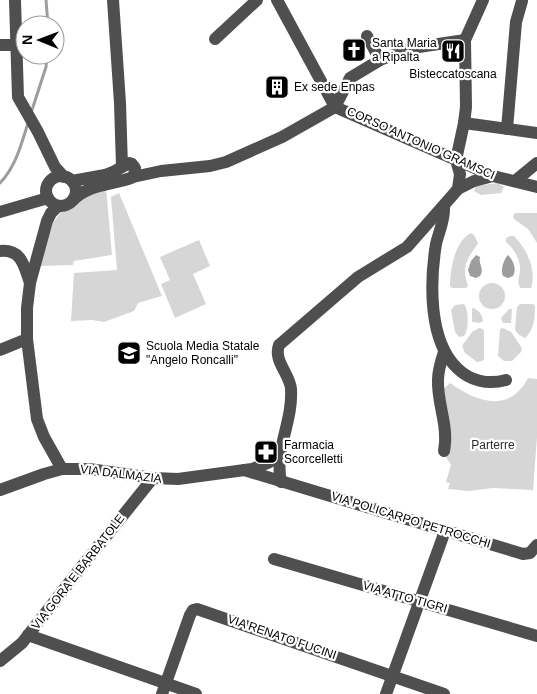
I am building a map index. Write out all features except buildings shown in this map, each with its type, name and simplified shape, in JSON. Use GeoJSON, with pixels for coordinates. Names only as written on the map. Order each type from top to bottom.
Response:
{"type":"FeatureCollection","features":[{"type":"Feature","properties":{"kind":"street"},"geometry":{"type":"LineString","coordinates":[[14,0],[15,22]]}},
{"type":"Feature","properties":{"kind":"street"},"geometry":{"type":"LineString","coordinates":[[113,0],[120,103],[129,170]]}},
{"type":"Feature","properties":{"kind":"street"},"geometry":{"type":"LineString","coordinates":[[215,39],[257,0]]}},
{"type":"Feature","properties":{"kind":"street"},"geometry":{"type":"LineString","coordinates":[[277,0],[335,107]]}},
{"type":"Feature","properties":{"kind":"street"},"geometry":{"type":"LineString","coordinates":[[458,189],[460,174],[456,160],[464,123],[466,89],[465,40],[483,0]]}},
{"type":"Feature","properties":{"kind":"street"},"geometry":{"type":"LineString","coordinates":[[507,129],[516,22],[522,1]]}},
{"type":"Feature","properties":{"kind":"street"},"geometry":{"type":"LineString","coordinates":[[368,36],[380,60]]}},
{"type":"Feature","properties":{"kind":"street"},"geometry":{"type":"LineString","coordinates":[[62,469],[37,419],[27,340],[30,283],[53,202],[46,190],[48,183],[56,177],[68,179],[140,169],[161,171],[210,166],[226,162],[282,137],[335,107],[350,78],[380,60],[412,48],[465,40]]}},
{"type":"Feature","properties":{"kind":"street"},"geometry":{"type":"LineString","coordinates":[[0,45],[15,45]]}},
{"type":"Feature","properties":{"kind":"street"},"geometry":{"type":"LineString","coordinates":[[17,65],[18,92],[21,103],[55,168],[68,179],[76,191],[73,200]]}},
{"type":"Feature","properties":{"kind":"street","name":"CORSO ANTONIO GRAMSCI"},"geometry":{"type":"LineString","coordinates":[[335,107],[493,176],[537,187]]}},
{"type":"Feature","properties":{"kind":"street"},"geometry":{"type":"LineString","coordinates":[[464,123],[537,133]]}},
{"type":"Feature","properties":{"kind":"street"},"geometry":{"type":"LineString","coordinates":[[515,181],[537,163]]}},
{"type":"Feature","properties":{"kind":"street"},"geometry":{"type":"LineString","coordinates":[[0,212],[53,202],[68,204],[82,192],[129,170]]}},
{"type":"Feature","properties":{"kind":"street"},"geometry":{"type":"LineString","coordinates":[[281,482],[279,456],[289,420],[291,390],[288,376],[278,358],[277,351],[279,345],[358,277],[406,247],[458,189],[474,181],[493,176]]}},
{"type":"Feature","properties":{"kind":"street"},"geometry":{"type":"LineString","coordinates":[[444,206],[444,217],[436,252],[433,297],[436,329],[444,352],[460,371],[471,378],[491,382],[506,380]]}},
{"type":"Feature","properties":{"kind":"street"},"geometry":{"type":"LineString","coordinates":[[0,250],[18,254],[23,262],[30,283]]}},
{"type":"Feature","properties":{"kind":"street"},"geometry":{"type":"LineString","coordinates":[[0,350],[27,340]]}},
{"type":"Feature","properties":{"kind":"street"},"geometry":{"type":"LineString","coordinates":[[444,352],[438,378],[446,432],[444,451]]}},
{"type":"Feature","properties":{"kind":"street","name":"VIA DALMAZIA"},"geometry":{"type":"LineString","coordinates":[[0,490],[62,469],[89,469],[153,478],[178,479],[263,466],[279,456]]}},
{"type":"Feature","properties":{"kind":"street","name":"VIA DALMAZIA"},"geometry":{"type":"LineString","coordinates":[[244,470],[281,482]]}},
{"type":"Feature","properties":{"kind":"street","name":"VIA GORA E BARBATOLE"},"geometry":{"type":"LineString","coordinates":[[0,661],[17,648],[153,478]]}},
{"type":"Feature","properties":{"kind":"street","name":"VIA POLICARPO PETROCCHI"},"geometry":{"type":"LineString","coordinates":[[281,482],[523,554],[530,553],[537,544]]}},
{"type":"Feature","properties":{"kind":"street"},"geometry":{"type":"LineString","coordinates":[[386,694],[445,531]]}},
{"type":"Feature","properties":{"kind":"street","name":"VIA ATTO TIGRI"},"geometry":{"type":"LineString","coordinates":[[274,559],[537,636]]}},
{"type":"Feature","properties":{"kind":"street","name":"VIA RENATO FUCINI"},"geometry":{"type":"LineString","coordinates":[[164,688],[190,615],[193,610],[197,609],[444,694]]}},
{"type":"Feature","properties":{"kind":"street"},"geometry":{"type":"LineString","coordinates":[[28,634],[164,688],[196,694]]}},
{"type":"Feature","properties":{"kind":"green space"},"geometry":{"type":"Polygon","coordinates":[[[498,183],[504,187],[501,193],[481,195],[474,191],[476,186],[498,183]]]}},
{"type":"Feature","properties":{"kind":"green space"},"geometry":{"type":"Polygon","coordinates":[[[106,188],[112,255],[74,261],[73,265],[38,266],[53,223],[71,198],[106,188]]]}},
{"type":"Feature","properties":{"kind":"green space"},"geometry":{"type":"Polygon","coordinates":[[[119,193],[162,296],[138,303],[134,311],[104,322],[92,320],[71,321],[74,273],[117,270],[111,197],[119,193]]]}},
{"type":"Feature","properties":{"kind":"green space"},"geometry":{"type":"Polygon","coordinates":[[[515,213],[537,213],[537,243],[528,229],[514,219],[515,213]]]}},
{"type":"Feature","properties":{"kind":"green space"},"geometry":{"type":"Polygon","coordinates":[[[471,233],[478,243],[466,263],[465,273],[468,286],[466,288],[452,288],[450,286],[455,255],[461,242],[471,233]]]}},
{"type":"Feature","properties":{"kind":"green space"},"geometry":{"type":"Polygon","coordinates":[[[514,236],[519,241],[530,260],[533,274],[531,288],[520,288],[518,281],[520,271],[518,259],[506,242],[506,238],[514,236]]]}},
{"type":"Feature","properties":{"kind":"green space"},"geometry":{"type":"Polygon","coordinates":[[[199,240],[210,266],[193,274],[206,304],[175,318],[161,284],[170,280],[160,257],[199,240]]]}},
{"type":"Feature","properties":{"kind":"green space"},"geometry":{"type":"Polygon","coordinates":[[[492,283],[501,287],[505,296],[501,305],[492,309],[483,305],[479,296],[483,287],[492,283]]]}},
{"type":"Feature","properties":{"kind":"green space"},"geometry":{"type":"Polygon","coordinates":[[[464,304],[468,315],[468,325],[464,336],[459,337],[455,332],[451,310],[455,305],[464,304]]]}},
{"type":"Feature","properties":{"kind":"green space"},"geometry":{"type":"Polygon","coordinates":[[[520,304],[533,304],[535,306],[532,328],[525,338],[515,330],[517,307],[520,304]]]}},
{"type":"Feature","properties":{"kind":"green space"},"geometry":{"type":"Polygon","coordinates":[[[472,308],[479,312],[483,321],[480,323],[472,322],[472,308]]]}},
{"type":"Feature","properties":{"kind":"green space"},"geometry":{"type":"Polygon","coordinates":[[[509,309],[512,309],[511,323],[503,323],[501,318],[509,309]]]}},
{"type":"Feature","properties":{"kind":"green space"},"geometry":{"type":"Polygon","coordinates":[[[479,328],[483,329],[484,332],[484,359],[477,362],[465,353],[462,346],[472,332],[479,328]]]}},
{"type":"Feature","properties":{"kind":"green space"},"geometry":{"type":"Polygon","coordinates":[[[503,328],[511,332],[522,348],[521,352],[512,361],[504,361],[498,356],[500,329],[503,328]]]}},
{"type":"Feature","properties":{"kind":"green space","name":"Parterre"},"geometry":{"type":"Polygon","coordinates":[[[528,378],[537,379],[537,437],[533,490],[493,488],[469,491],[448,489],[450,483],[446,482],[451,465],[446,457],[449,435],[442,390],[450,383],[460,390],[482,399],[502,400],[512,397],[528,378]]]}},
{"type":"Feature","properties":{"kind":"shaded area"},"geometry":{"type":"Polygon","coordinates":[[[476,255],[480,257],[482,271],[480,276],[476,278],[470,276],[468,270],[471,261],[476,255]]]}},
{"type":"Feature","properties":{"kind":"shaded area"},"geometry":{"type":"Polygon","coordinates":[[[508,255],[513,262],[515,270],[513,276],[508,278],[503,276],[502,271],[508,255]]]}},
{"type":"Feature","properties":{"kind":"waterway"},"geometry":{"type":"LineString","coordinates":[[46,0],[47,15]]}},
{"type":"Feature","properties":{"kind":"waterway"},"geometry":{"type":"LineString","coordinates":[[31,113],[46,65]]}},
{"type":"Feature","properties":{"kind":"waterway"},"geometry":{"type":"LineString","coordinates":[[0,183],[14,162],[28,123]]}},
{"type":"Feature","properties":{"kind":"place","name":"Santa Maria a Ripalta"},"geometry":{"type":"Point","coordinates":[354,50]}},
{"type":"Feature","properties":{"kind":"place","name":"Bisteccatoscana"},"geometry":{"type":"Point","coordinates":[453,51]}},
{"type":"Feature","properties":{"kind":"place","name":"Ex sede Enpas"},"geometry":{"type":"Point","coordinates":[277,87]}},
{"type":"Feature","properties":{"kind":"place","name":"Scuola Media Statale \"Angelo Roncalli\""},"geometry":{"type":"Point","coordinates":[129,353]}},
{"type":"Feature","properties":{"kind":"place","name":"Farmacia Scorcelletti"},"geometry":{"type":"Point","coordinates":[266,452]}}]}
